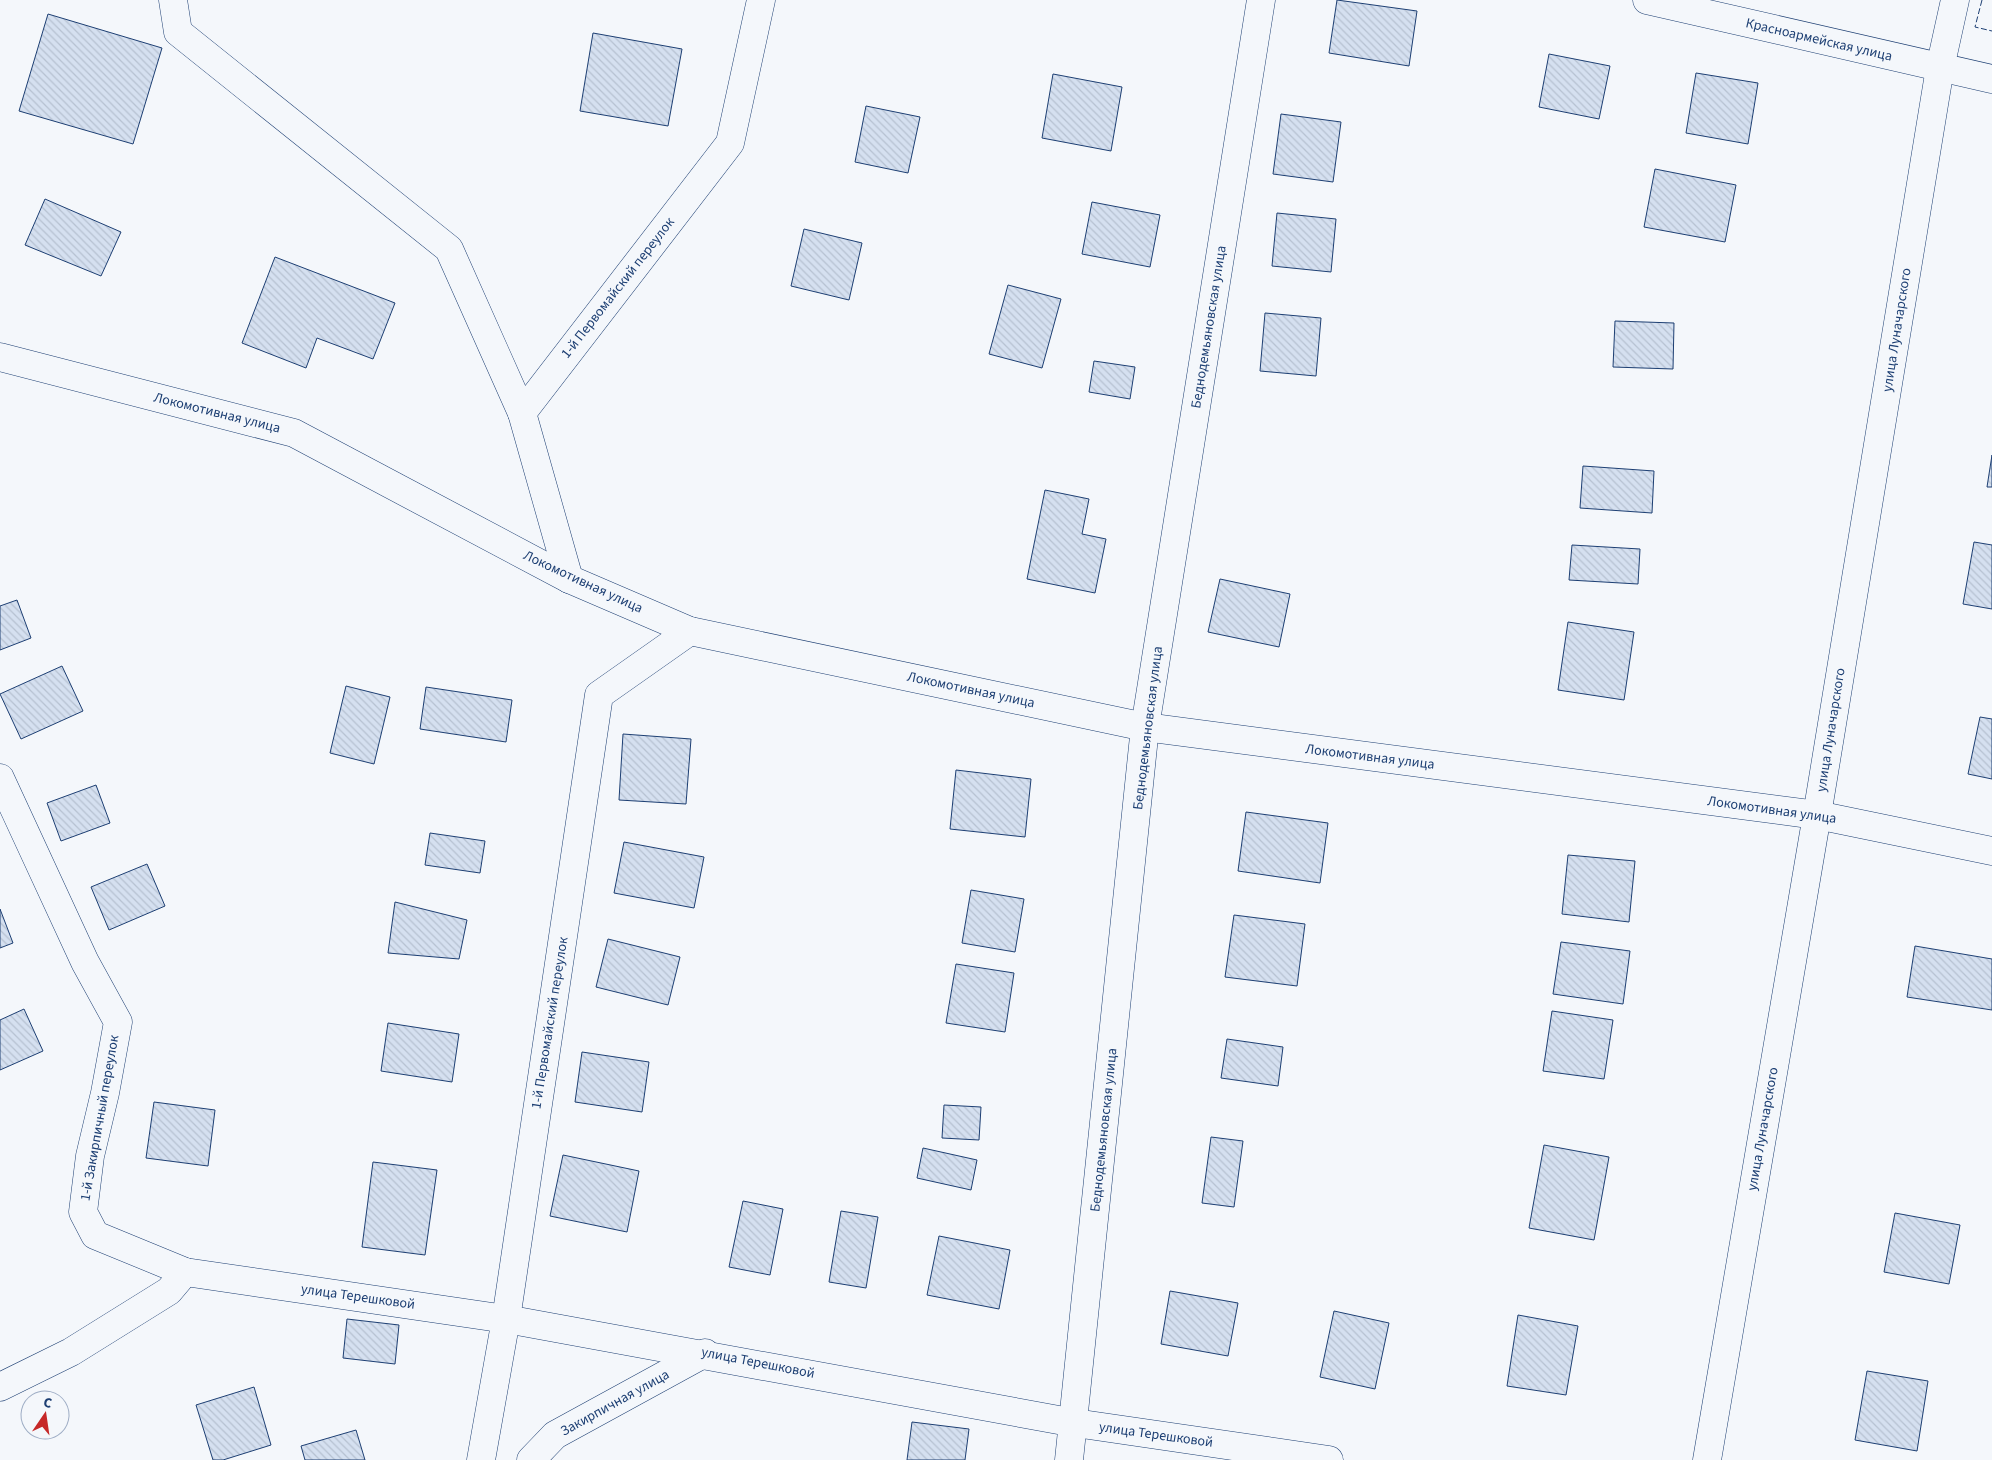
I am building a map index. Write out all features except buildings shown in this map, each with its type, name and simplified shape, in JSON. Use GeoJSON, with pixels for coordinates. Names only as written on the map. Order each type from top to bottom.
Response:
{"type":"FeatureCollection","features":[{"type":"Feature","properties":{"kind":"street"},"geometry":{"type":"LineString","coordinates":[[173,0],[178,32],[449,249],[522,414],[569,579]]}},
{"type":"Feature","properties":{"kind":"street","name":"1-й Первомайский переулок"},"geometry":{"type":"LineString","coordinates":[[522,414],[730,142],[761,0]]}},
{"type":"Feature","properties":{"kind":"street","name":"Беднодемьяновская улица"},"geometry":{"type":"LineString","coordinates":[[1069,1460],[1075,1422],[1146,727],[1261,0]]}},
{"type":"Feature","properties":{"kind":"street","name":"Красноармейская улица"},"geometry":{"type":"LineString","coordinates":[[1647,0],[1992,79]]}},
{"type":"Feature","properties":{"kind":"street","name":"улица Луначарского"},"geometry":{"type":"LineString","coordinates":[[1706,1460],[1817,815],[1940,68],[1955,0]]}},
{"type":"Feature","properties":{"kind":"street","name":"Локомотивная улица"},"geometry":{"type":"LineString","coordinates":[[0,357],[294,433],[569,579],[690,630],[1146,727],[1817,815],[1992,851]]}},
{"type":"Feature","properties":{"kind":"street","name":"1-й Первомайский переулок"},"geometry":{"type":"LineString","coordinates":[[481,1460],[506,1319],[599,695],[690,630]]}},
{"type":"Feature","properties":{"kind":"street","name":"1-й Закирпичный переулок"},"geometry":{"type":"LineString","coordinates":[[0,778],[85,962],[118,1022],[106,1093],[90,1156],[83,1212],[95,1235],[185,1272]]}},
{"type":"Feature","properties":{"kind":"street"},"geometry":{"type":"LineString","coordinates":[[0,1387],[70,1352],[104,1332],[169,1291],[185,1272]]}},
{"type":"Feature","properties":{"kind":"street","name":"улица Терешковой"},"geometry":{"type":"LineString","coordinates":[[185,1272],[506,1319],[705,1353],[1075,1422],[1329,1460]]}},
{"type":"Feature","properties":{"kind":"street","name":"Закирпичная улица"},"geometry":{"type":"LineString","coordinates":[[530,1460],[555,1436],[705,1353]]}},
{"type":"Feature","properties":{"kind":"fence"},"geometry":{"type":"LineString","coordinates":[[1982,0],[1975,27],[1992,31]]}}]}
